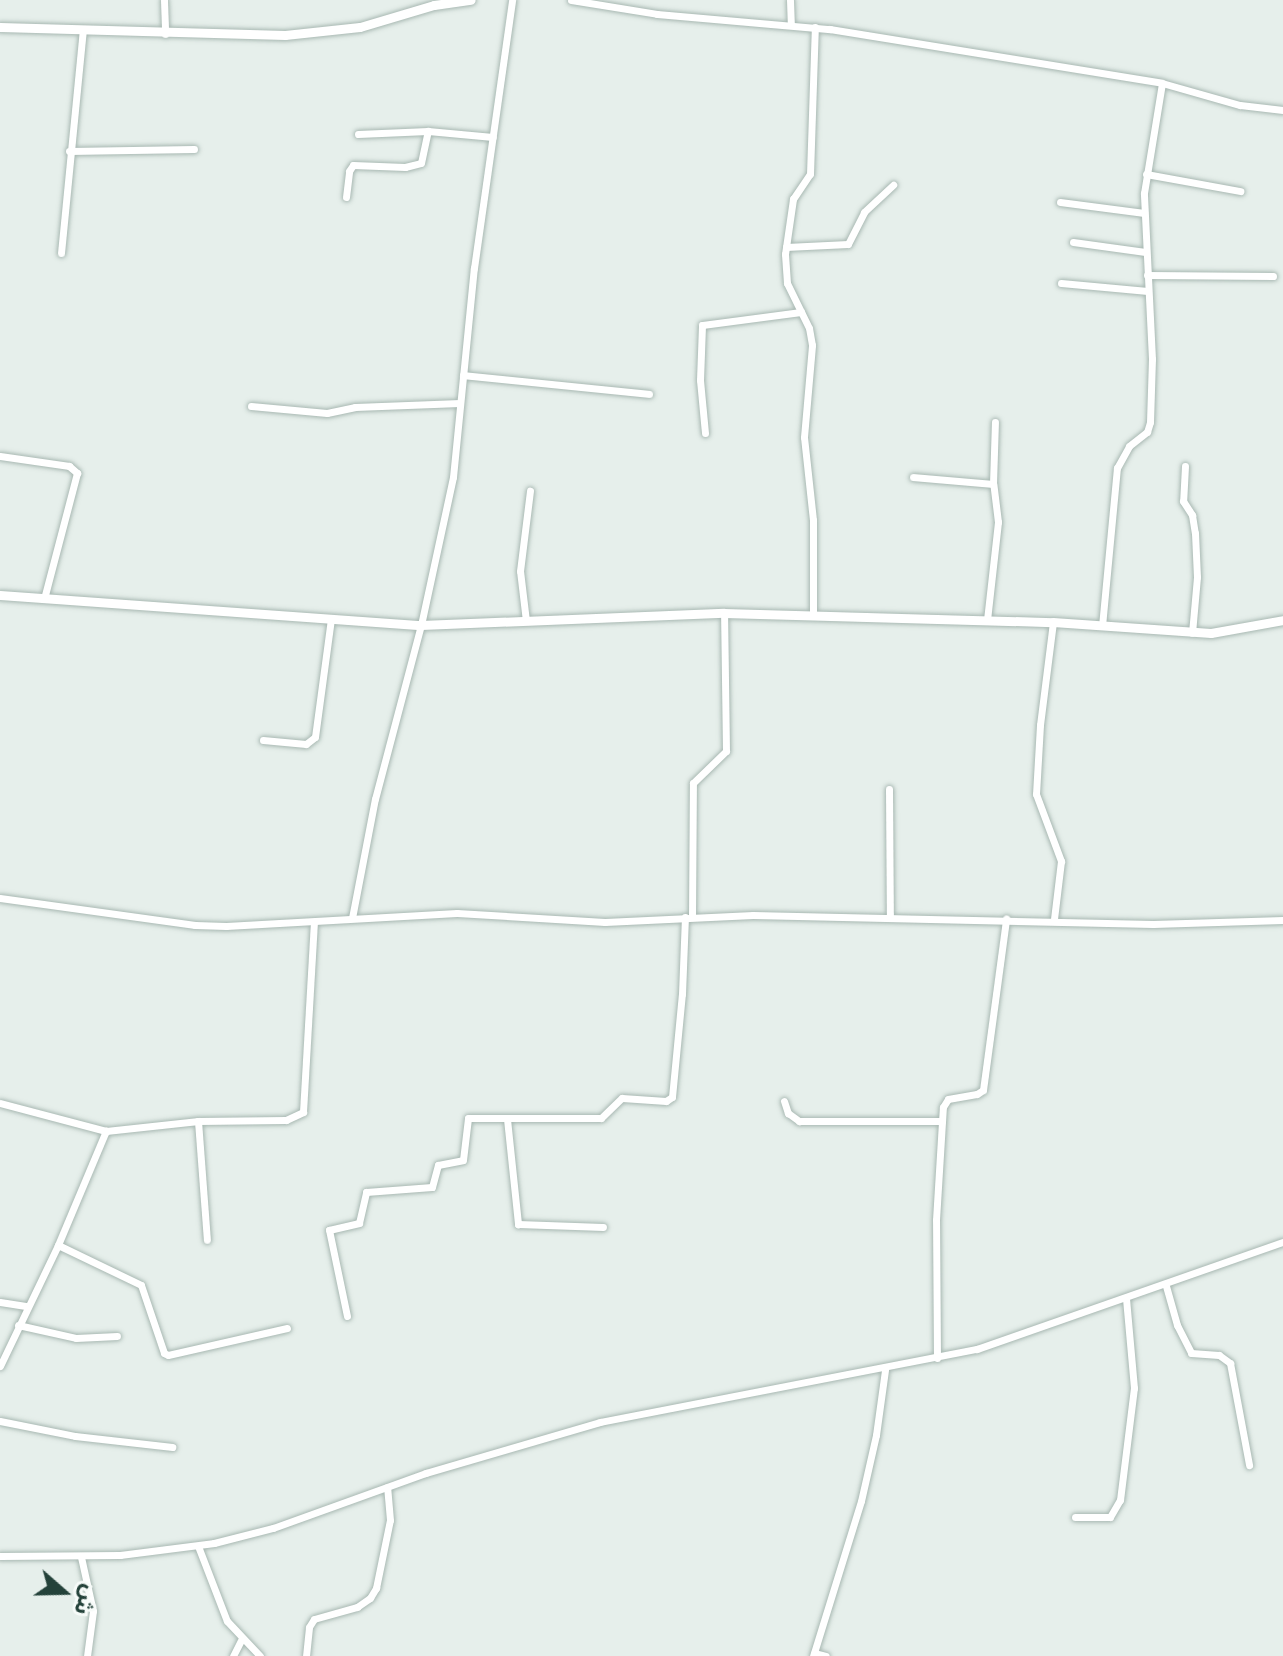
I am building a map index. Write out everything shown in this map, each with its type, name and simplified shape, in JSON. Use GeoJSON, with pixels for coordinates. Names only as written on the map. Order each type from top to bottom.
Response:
{"type":"FeatureCollection","features":[{"type":"Feature","properties":{"kind":"street"},"geometry":{"type":"LineString","coordinates":[[164,0],[165,34]]}},
{"type":"Feature","properties":{"kind":"street"},"geometry":{"type":"LineString","coordinates":[[0,27],[270,35],[360,27],[434,5],[471,0]]}},
{"type":"Feature","properties":{"kind":"street"},"geometry":{"type":"LineString","coordinates":[[352,918],[375,799],[421,625],[453,477],[463,375],[512,0]]}},
{"type":"Feature","properties":{"kind":"street"},"geometry":{"type":"LineString","coordinates":[[571,0],[657,14],[815,27],[1162,83],[1240,105],[1283,110]]}},
{"type":"Feature","properties":{"kind":"street"},"geometry":{"type":"LineString","coordinates":[[790,0],[791,24]]}},
{"type":"Feature","properties":{"kind":"street"},"geometry":{"type":"LineString","coordinates":[[813,615],[813,520],[804,437],[812,345],[809,328],[787,283],[786,247],[793,199],[810,174],[815,27]]}},
{"type":"Feature","properties":{"kind":"street"},"geometry":{"type":"LineString","coordinates":[[61,253],[83,29]]}},
{"type":"Feature","properties":{"kind":"street"},"geometry":{"type":"LineString","coordinates":[[1102,626],[1117,468],[1129,446],[1147,432],[1150,422],[1152,359],[1144,213],[1146,174],[1162,83]]}},
{"type":"Feature","properties":{"kind":"street"},"geometry":{"type":"LineString","coordinates":[[358,134],[428,131],[493,137]]}},
{"type":"Feature","properties":{"kind":"street"},"geometry":{"type":"LineString","coordinates":[[346,197],[349,171],[353,165],[405,167],[421,163],[428,131]]}},
{"type":"Feature","properties":{"kind":"street"},"geometry":{"type":"LineString","coordinates":[[69,151],[194,149]]}},
{"type":"Feature","properties":{"kind":"street"},"geometry":{"type":"LineString","coordinates":[[1146,174],[1240,191]]}},
{"type":"Feature","properties":{"kind":"street"},"geometry":{"type":"LineString","coordinates":[[786,247],[848,244],[864,212],[893,185]]}},
{"type":"Feature","properties":{"kind":"street"},"geometry":{"type":"LineString","coordinates":[[1060,202],[1144,213]]}},
{"type":"Feature","properties":{"kind":"street"},"geometry":{"type":"LineString","coordinates":[[1073,242],[1145,252]]}},
{"type":"Feature","properties":{"kind":"street"},"geometry":{"type":"LineString","coordinates":[[1147,275],[1273,276]]}},
{"type":"Feature","properties":{"kind":"street"},"geometry":{"type":"LineString","coordinates":[[1061,283],[1148,291]]}},
{"type":"Feature","properties":{"kind":"street"},"geometry":{"type":"LineString","coordinates":[[705,433],[700,380],[702,325],[801,312]]}},
{"type":"Feature","properties":{"kind":"street"},"geometry":{"type":"LineString","coordinates":[[463,375],[649,394]]}},
{"type":"Feature","properties":{"kind":"street"},"geometry":{"type":"LineString","coordinates":[[251,406],[327,413],[355,407],[460,403]]}},
{"type":"Feature","properties":{"kind":"street"},"geometry":{"type":"LineString","coordinates":[[987,620],[998,522],[993,484],[995,422]]}},
{"type":"Feature","properties":{"kind":"street"},"geometry":{"type":"LineString","coordinates":[[0,456],[69,466],[77,473],[44,599]]}},
{"type":"Feature","properties":{"kind":"street"},"geometry":{"type":"LineString","coordinates":[[1185,466],[1183,501],[1192,515],[1197,577],[1192,633]]}},
{"type":"Feature","properties":{"kind":"street"},"geometry":{"type":"LineString","coordinates":[[913,477],[993,484]]}},
{"type":"Feature","properties":{"kind":"street"},"geometry":{"type":"LineString","coordinates":[[526,621],[520,571],[530,491]]}},
{"type":"Feature","properties":{"kind":"street"},"geometry":{"type":"LineString","coordinates":[[0,595],[421,625],[724,613],[1053,622],[1192,633],[1283,620]]}},
{"type":"Feature","properties":{"kind":"street"},"geometry":{"type":"LineString","coordinates":[[347,1316],[329,1233],[331,1228],[359,1223],[366,1192],[432,1187],[438,1165],[463,1160],[468,1118],[601,1118],[622,1098],[666,1101],[672,1097],[689,917],[693,783],[726,751],[724,613]]}},
{"type":"Feature","properties":{"kind":"street"},"geometry":{"type":"LineString","coordinates":[[263,740],[306,744],[315,737],[331,619]]}},
{"type":"Feature","properties":{"kind":"street"},"geometry":{"type":"LineString","coordinates":[[1053,622],[1040,725],[1036,794],[1061,861],[1054,919]]}},
{"type":"Feature","properties":{"kind":"street"},"geometry":{"type":"LineString","coordinates":[[889,789],[890,918]]}},
{"type":"Feature","properties":{"kind":"street"},"geometry":{"type":"LineString","coordinates":[[0,898],[195,925],[255,927],[457,913],[605,922],[689,917],[1054,919],[1153,924],[1283,920]]}},
{"type":"Feature","properties":{"kind":"street"},"geometry":{"type":"LineString","coordinates":[[937,1358],[936,1220],[944,1102],[983,1090],[1006,919]]}},
{"type":"Feature","properties":{"kind":"street"},"geometry":{"type":"LineString","coordinates":[[0,1103],[106,1131],[198,1121],[286,1120],[303,1112],[314,922]]}},
{"type":"Feature","properties":{"kind":"street"},"geometry":{"type":"LineString","coordinates":[[784,1101],[788,1113],[799,1121],[942,1121]]}},
{"type":"Feature","properties":{"kind":"street"},"geometry":{"type":"LineString","coordinates":[[507,1119],[518,1224],[603,1227]]}},
{"type":"Feature","properties":{"kind":"street"},"geometry":{"type":"LineString","coordinates":[[198,1121],[207,1240]]}},
{"type":"Feature","properties":{"kind":"street"},"geometry":{"type":"LineString","coordinates":[[0,1366],[26,1306],[58,1245],[106,1131]]}},
{"type":"Feature","properties":{"kind":"street"},"geometry":{"type":"LineString","coordinates":[[0,1556],[81,1557],[198,1546],[273,1528],[527,1441],[600,1422],[885,1370],[1039,1330],[1283,1242]]}},
{"type":"Feature","properties":{"kind":"street"},"geometry":{"type":"LineString","coordinates":[[58,1245],[141,1285],[164,1353],[168,1355],[287,1328]]}},
{"type":"Feature","properties":{"kind":"street"},"geometry":{"type":"LineString","coordinates":[[1166,1286],[1177,1325],[1191,1353],[1219,1355],[1230,1363],[1249,1465]]}},
{"type":"Feature","properties":{"kind":"street"},"geometry":{"type":"LineString","coordinates":[[1075,1517],[1110,1517],[1120,1500],[1134,1388],[1126,1299]]}},
{"type":"Feature","properties":{"kind":"street"},"geometry":{"type":"LineString","coordinates":[[0,1302],[26,1306]]}},
{"type":"Feature","properties":{"kind":"street"},"geometry":{"type":"LineString","coordinates":[[18,1325],[76,1338],[117,1336]]}},
{"type":"Feature","properties":{"kind":"street"},"geometry":{"type":"LineString","coordinates":[[826,1656],[814,1654],[861,1501],[876,1435],[885,1370]]}},
{"type":"Feature","properties":{"kind":"street"},"geometry":{"type":"LineString","coordinates":[[0,1421],[75,1436],[172,1447]]}},
{"type":"Feature","properties":{"kind":"street"},"geometry":{"type":"LineString","coordinates":[[306,1656],[309,1627],[314,1619],[357,1607],[370,1598],[376,1588],[390,1520],[387,1487]]}},
{"type":"Feature","properties":{"kind":"street"},"geometry":{"type":"LineString","coordinates":[[198,1546],[219,1606],[241,1640],[260,1656]]}},
{"type":"Feature","properties":{"kind":"street"},"geometry":{"type":"LineString","coordinates":[[81,1557],[93,1611],[87,1656]]}},
{"type":"Feature","properties":{"kind":"street"},"geometry":{"type":"LineString","coordinates":[[233,1656],[241,1640]]}}]}
